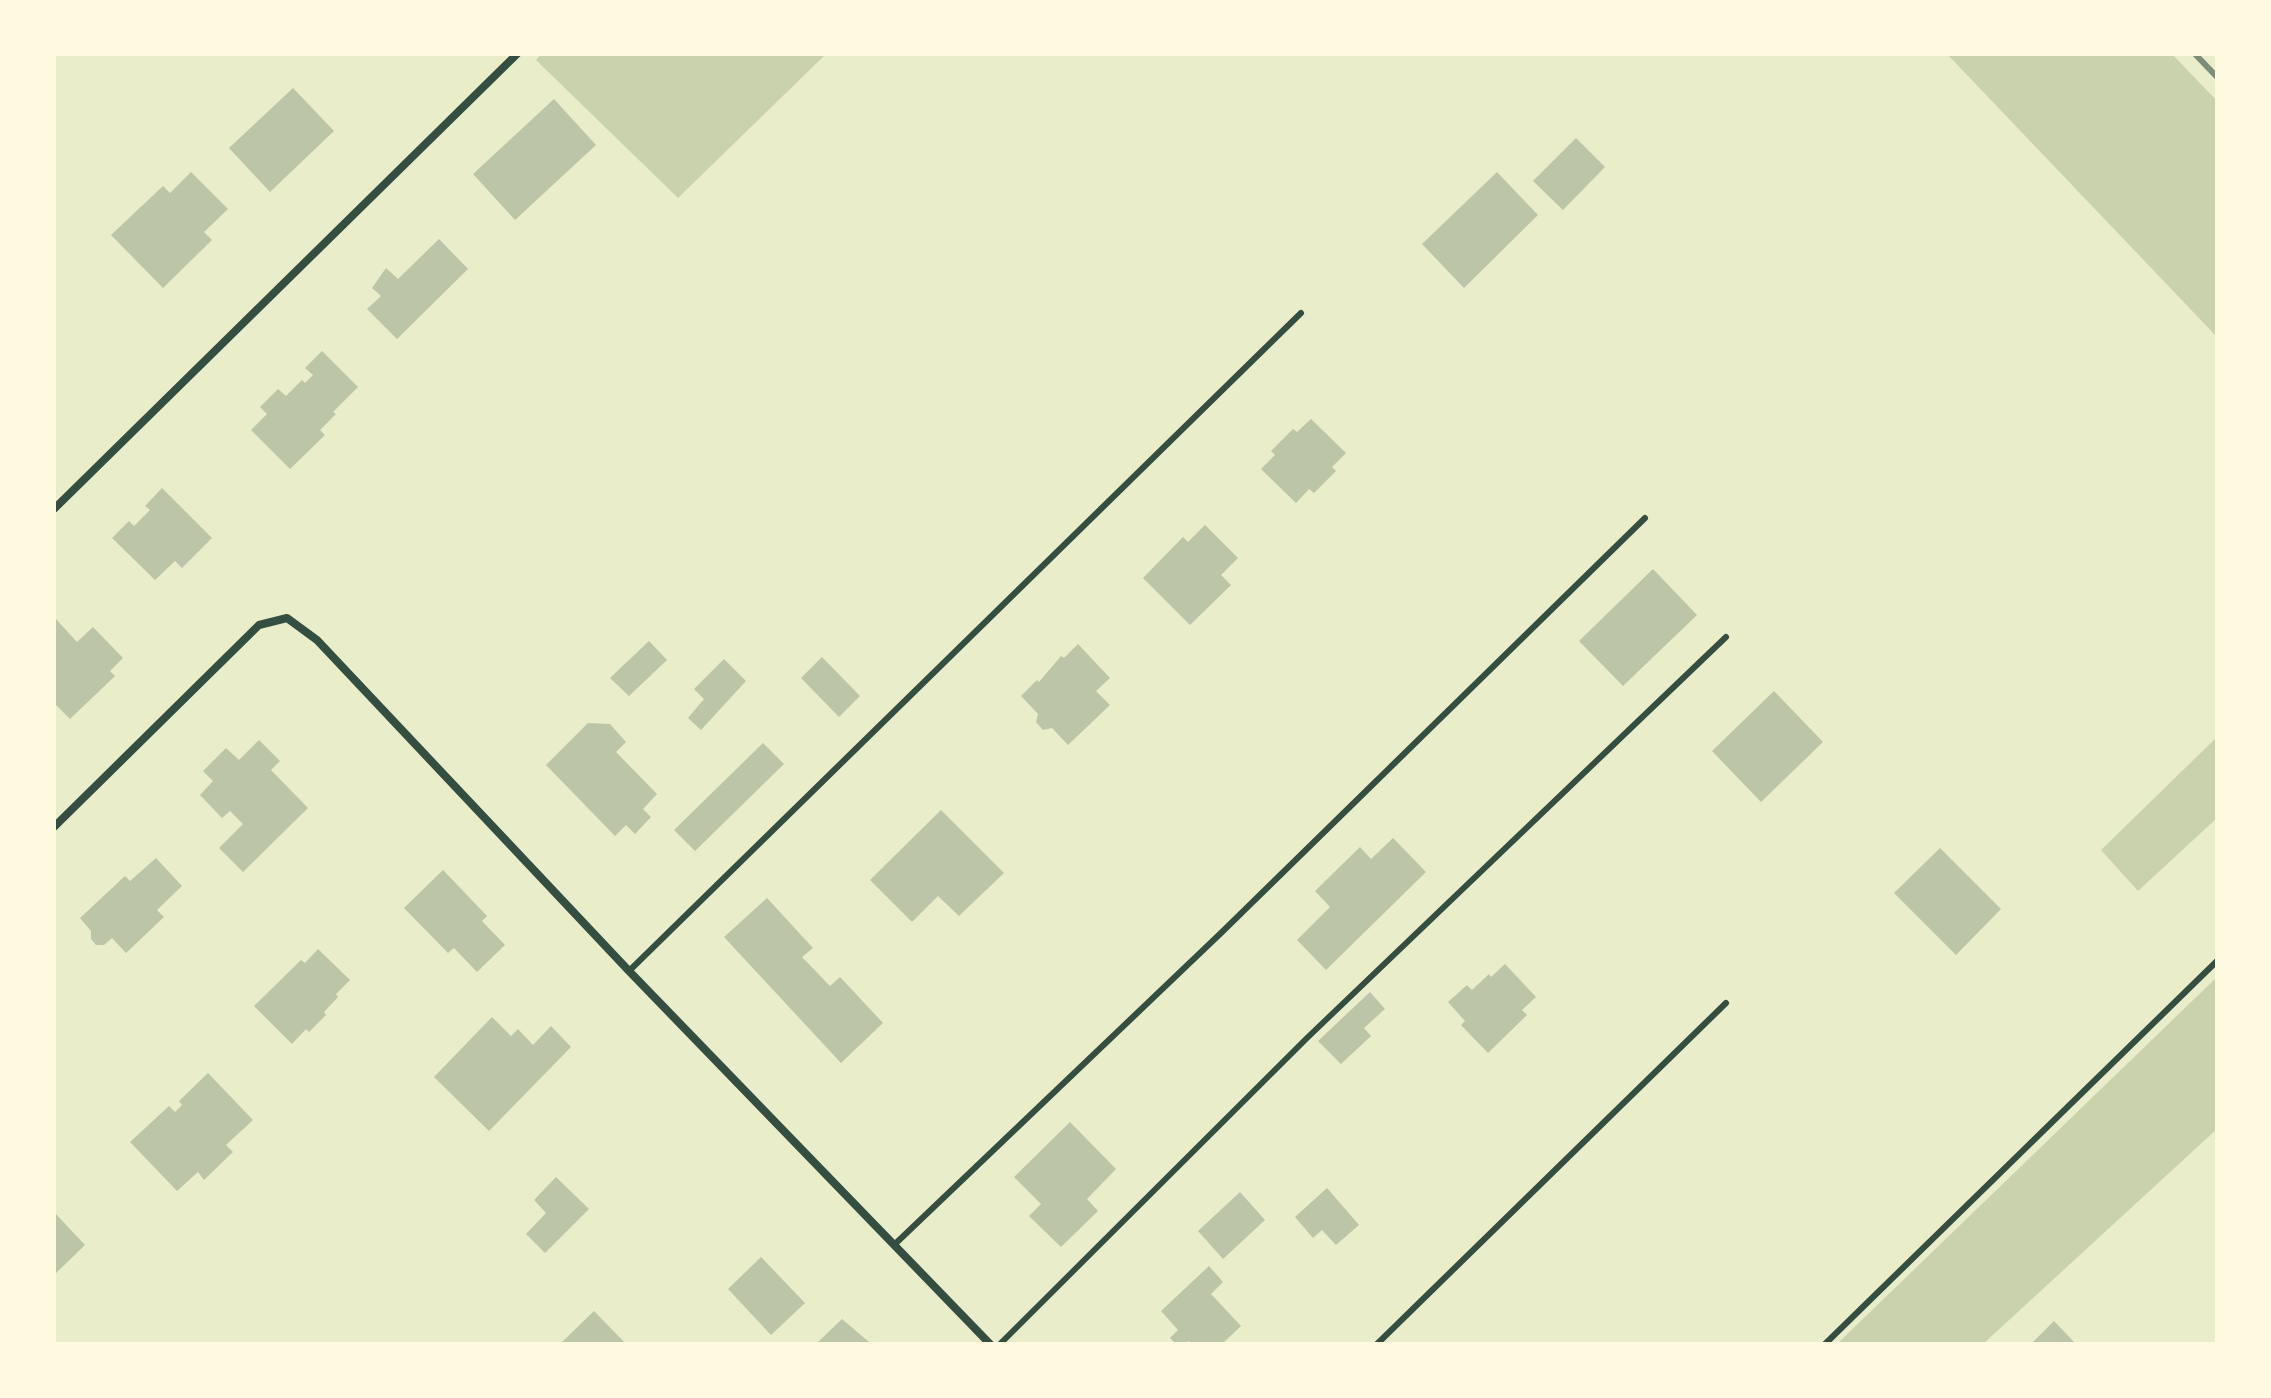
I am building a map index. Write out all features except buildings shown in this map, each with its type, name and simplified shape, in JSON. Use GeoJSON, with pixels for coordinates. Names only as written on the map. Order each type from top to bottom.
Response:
{"type":"FeatureCollection","features":[{"type":"Feature","properties":{"kind":"street"},"geometry":{"type":"LineString","coordinates":[[54,509],[517,54]]}},
{"type":"Feature","properties":{"kind":"street"},"geometry":{"type":"LineString","coordinates":[[54,827],[259,625],[287,618],[317,640],[629,971],[990,1344]]}},
{"type":"Feature","properties":{"kind":"lane"},"geometry":{"type":"LineString","coordinates":[[629,971],[1301,313]]}},
{"type":"Feature","properties":{"kind":"lane"},"geometry":{"type":"LineString","coordinates":[[894,1245],[1232,922],[1645,518]]}},
{"type":"Feature","properties":{"kind":"lane"},"geometry":{"type":"LineString","coordinates":[[1000,1344],[1307,1038],[1726,637]]}},
{"type":"Feature","properties":{"kind":"lane"},"geometry":{"type":"LineString","coordinates":[[1825,1344],[2217,961]]}},
{"type":"Feature","properties":{"kind":"lane"},"geometry":{"type":"LineString","coordinates":[[1377,1344],[1726,1003]]}},
{"type":"Feature","properties":{"kind":"green space"},"geometry":{"type":"Polygon","coordinates":[[[541,54],[826,54],[678,198],[536,60],[541,54]]]}},
{"type":"Feature","properties":{"kind":"green space"},"geometry":{"type":"Polygon","coordinates":[[[1947,54],[2172,54],[2217,101],[2217,337],[1947,54]]]}},
{"type":"Feature","properties":{"kind":"green space"},"geometry":{"type":"Polygon","coordinates":[[[2217,737],[2217,818],[2138,891],[2101,850],[2217,737]]]}},
{"type":"Feature","properties":{"kind":"green space"},"geometry":{"type":"Polygon","coordinates":[[[2217,977],[2217,1129],[1983,1344],[1837,1344],[2217,977]]]}},
{"type":"Feature","properties":{"kind":"railway"},"geometry":{"type":"LineString","coordinates":[[2195,54],[2217,77]]}}]}
